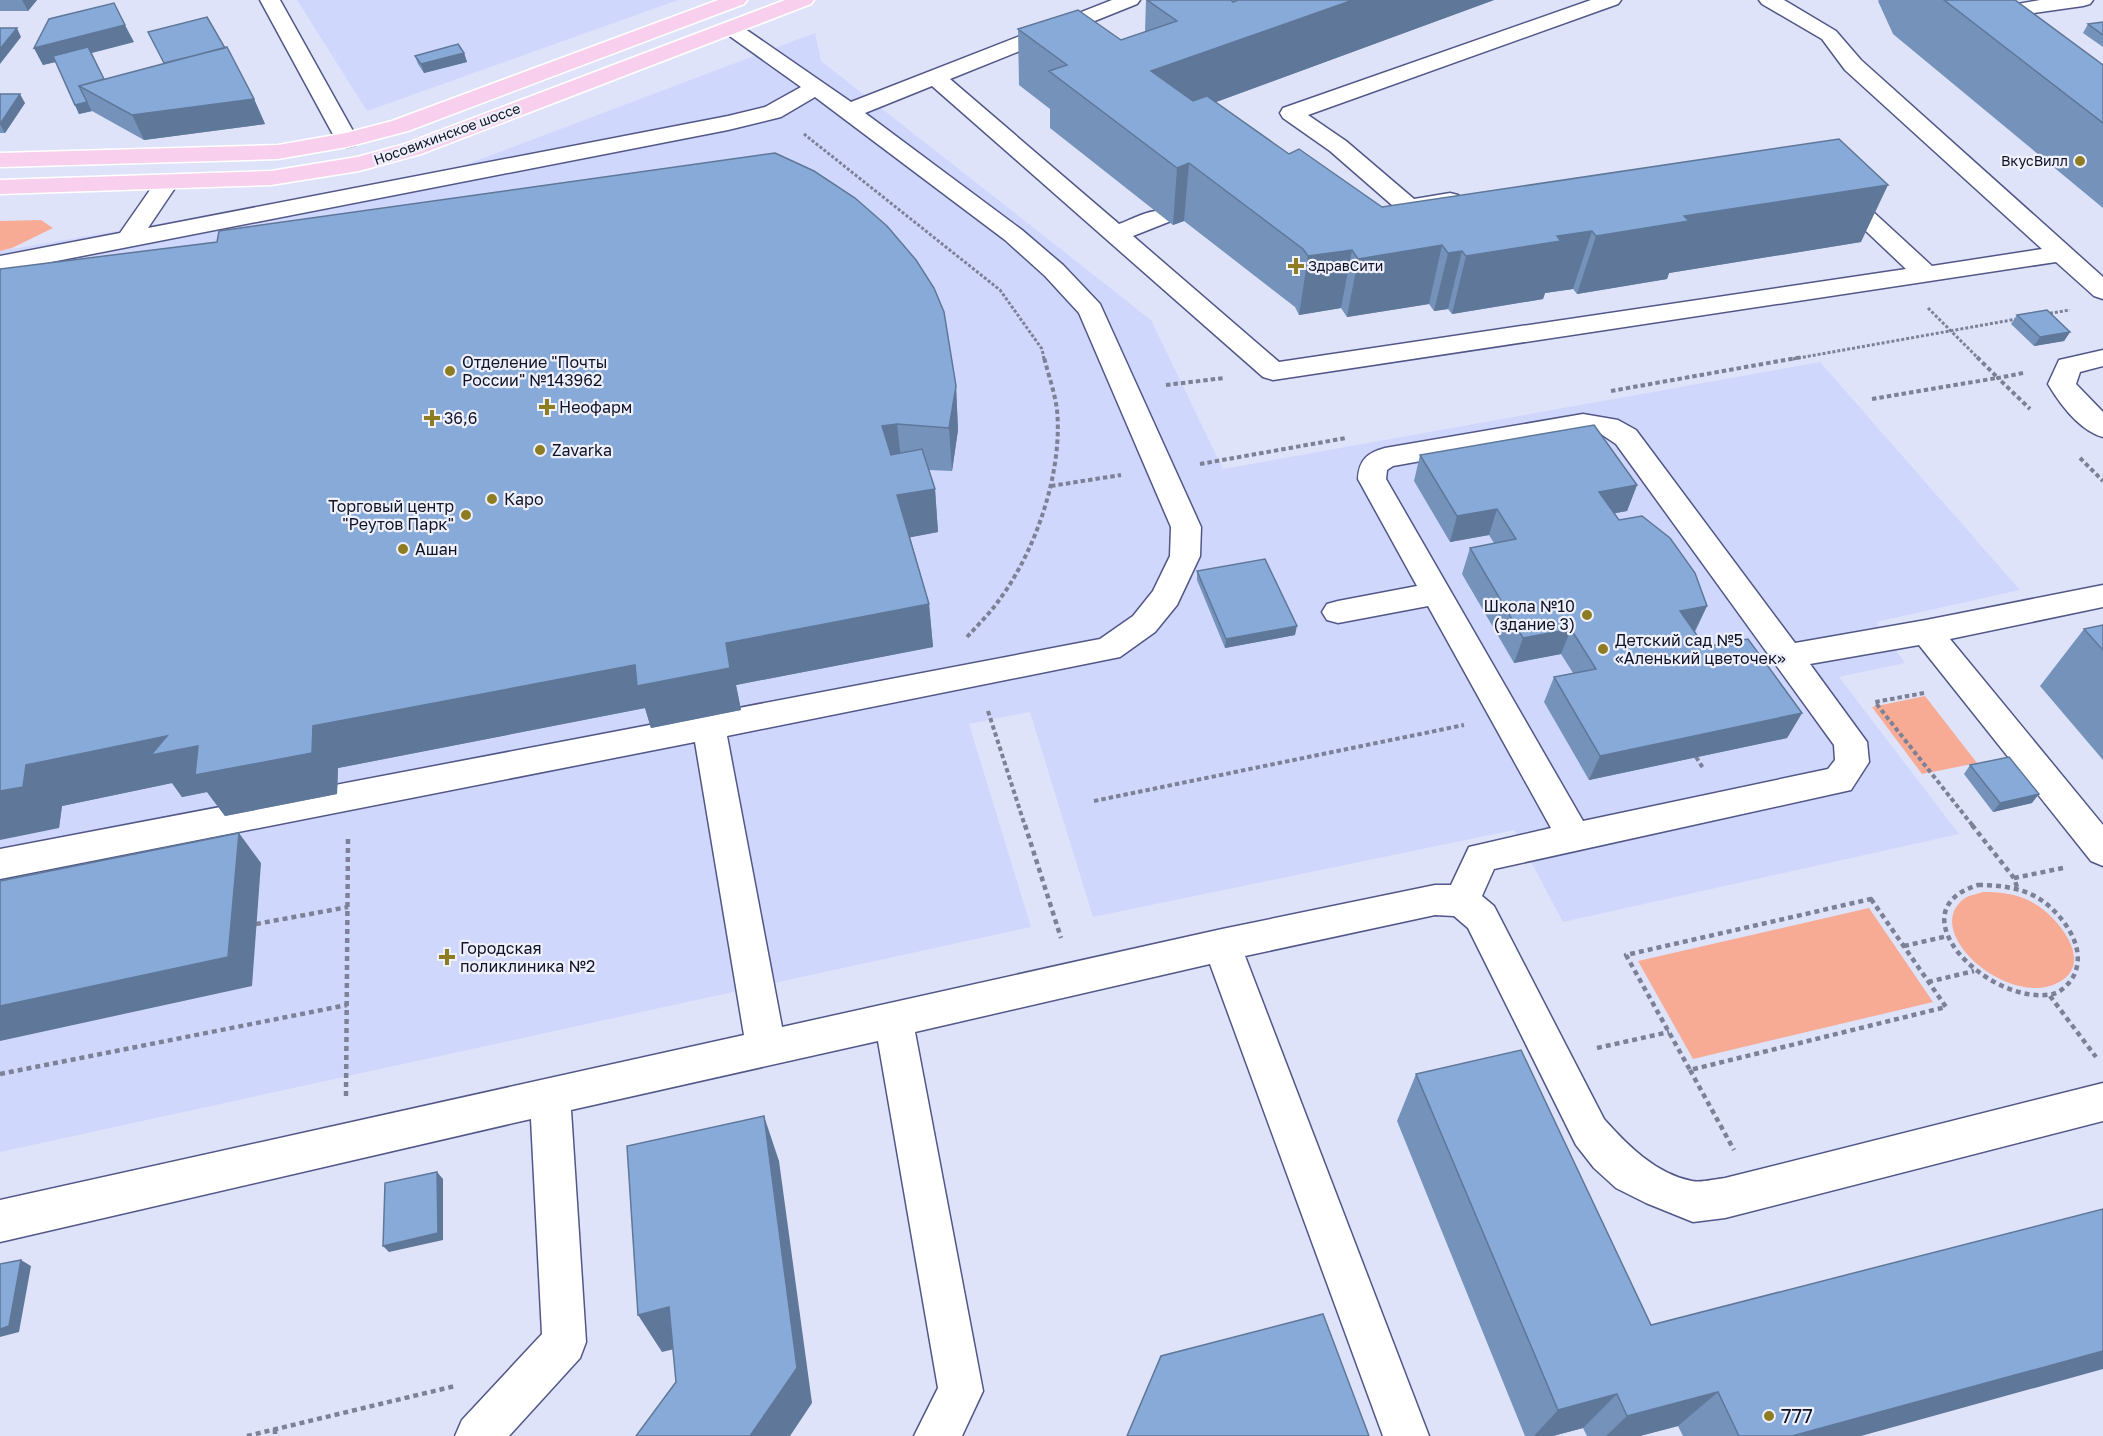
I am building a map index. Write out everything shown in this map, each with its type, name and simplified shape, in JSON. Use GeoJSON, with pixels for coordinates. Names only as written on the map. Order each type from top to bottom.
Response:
{"type":"FeatureCollection","features":[{"type":"Feature","properties":{"kind":"main road","name":"Носовихинское шоссе"},"geometry":{"type":"LineString","coordinates":[[0,160],[278,152],[347,140],[400,126],[738,0]]}},
{"type":"Feature","properties":{"kind":"main road","name":"Носовихинское шоссе"},"geometry":{"type":"LineString","coordinates":[[0,187],[271,178],[359,164],[402,153],[804,0]]}},
{"type":"Feature","properties":{"kind":"street"},"geometry":{"type":"LineString","coordinates":[[270,0],[347,140]]}},
{"type":"Feature","properties":{"kind":"street"},"geometry":{"type":"LineString","coordinates":[[849,111],[1130,0]]}},
{"type":"Feature","properties":{"kind":"street"},"geometry":{"type":"LineString","coordinates":[[1467,198],[1409,207],[1328,151],[1291,114],[1611,0]]}},
{"type":"Feature","properties":{"kind":"street"},"geometry":{"type":"LineString","coordinates":[[1769,0],[1829,35],[1853,65],[2103,291]]}},
{"type":"Feature","properties":{"kind":"street"},"geometry":{"type":"LineString","coordinates":[[2037,46],[2010,24],[2008,16],[2014,10],[2083,0]]}},
{"type":"Feature","properties":{"kind":"street"},"geometry":{"type":"LineString","coordinates":[[0,864],[1109,649],[1144,624],[1166,597],[1185,556],[1186,526],[1091,310],[1076,292],[999,222],[817,87],[731,28]]}},
{"type":"Feature","properties":{"kind":"street"},"geometry":{"type":"LineString","coordinates":[[935,77],[1273,371],[2061,254]]}},
{"type":"Feature","properties":{"kind":"street"},"geometry":{"type":"LineString","coordinates":[[0,264],[128,240],[505,177],[773,112],[817,87]]}},
{"type":"Feature","properties":{"kind":"street"},"geometry":{"type":"LineString","coordinates":[[1824,179],[1926,274]]}},
{"type":"Feature","properties":{"kind":"street"},"geometry":{"type":"LineString","coordinates":[[128,240],[167,182]]}},
{"type":"Feature","properties":{"kind":"street"},"geometry":{"type":"LineString","coordinates":[[1116,234],[1162,216]]}},
{"type":"Feature","properties":{"kind":"street"},"geometry":{"type":"LineString","coordinates":[[2103,358],[2068,366],[2062,384],[2069,396],[2103,428]]}},
{"type":"Feature","properties":{"kind":"street"},"geometry":{"type":"LineString","coordinates":[[1462,901],[1482,857],[1839,780],[1852,762],[1850,742],[1626,437],[1608,426],[1583,423],[1385,458],[1373,466],[1372,479],[1574,837]]}},
{"type":"Feature","properties":{"kind":"street"},"geometry":{"type":"LineString","coordinates":[[1338,612],[1436,593]]}},
{"type":"Feature","properties":{"kind":"street"},"geometry":{"type":"LineString","coordinates":[[1787,656],[1926,632],[2103,596]]}},
{"type":"Feature","properties":{"kind":"street"},"geometry":{"type":"LineString","coordinates":[[1926,632],[2103,851]]}},
{"type":"Feature","properties":{"kind":"street"},"geometry":{"type":"LineString","coordinates":[[709,726],[766,1048]]}},
{"type":"Feature","properties":{"kind":"street"},"geometry":{"type":"LineString","coordinates":[[0,1221],[1222,945],[1435,900],[1462,901],[1480,917],[1590,1132],[1608,1154],[1630,1174],[1693,1202],[1725,1198],[2103,1102]]}},
{"type":"Feature","properties":{"kind":"street"},"geometry":{"type":"LineString","coordinates":[[1222,945],[1406,1436]]}},
{"type":"Feature","properties":{"kind":"street"},"geometry":{"type":"LineString","coordinates":[[894,1020],[961,1390],[937,1436]]}},
{"type":"Feature","properties":{"kind":"street"},"geometry":{"type":"LineString","coordinates":[[478,1436],[564,1342],[550,1096]]}},
{"type":"Feature","properties":{"kind":"path"},"geometry":{"type":"LineString","coordinates":[[813,142],[1000,290],[1042,349],[1057,409],[1059,454],[1048,498],[1025,556],[998,602],[964,641],[975,675]]}},
{"type":"Feature","properties":{"kind":"path"},"geometry":{"type":"LineString","coordinates":[[2044,314],[2079,308]]}},
{"type":"Feature","properties":{"kind":"path"},"geometry":{"type":"LineString","coordinates":[[1610,391],[2020,318]]}},
{"type":"Feature","properties":{"kind":"path"},"geometry":{"type":"LineString","coordinates":[[1872,399],[1998,378],[1950,330]]}},
{"type":"Feature","properties":{"kind":"path"},"geometry":{"type":"LineString","coordinates":[[1165,386],[1273,371]]}},
{"type":"Feature","properties":{"kind":"path"},"geometry":{"type":"LineString","coordinates":[[1199,464],[1352,437]]}},
{"type":"Feature","properties":{"kind":"path"},"geometry":{"type":"LineString","coordinates":[[1968,685],[1875,702],[2014,878],[2018,890]]}},
{"type":"Feature","properties":{"kind":"path"},"geometry":{"type":"LineString","coordinates":[[987,708],[1075,979]]}},
{"type":"Feature","properties":{"kind":"path"},"geometry":{"type":"LineString","coordinates":[[1094,801],[1506,717]]}},
{"type":"Feature","properties":{"kind":"path"},"geometry":{"type":"LineString","coordinates":[[346,1142],[349,831]]}},
{"type":"Feature","properties":{"kind":"path"},"geometry":{"type":"LineString","coordinates":[[2014,878],[2070,866]]}},
{"type":"Feature","properties":{"kind":"path"},"geometry":{"type":"LineString","coordinates":[[1978,885],[2003,885],[2018,890],[2030,894],[2054,910],[2073,930],[2083,952],[2082,972],[2070,987],[2050,996],[2024,995],[1996,986],[1974,970],[1953,948],[1944,926],[1946,907],[1958,892],[1978,885]]}},
{"type":"Feature","properties":{"kind":"path"},"geometry":{"type":"LineString","coordinates":[[1690,1070],[1946,1007],[1871,899],[1626,955],[1670,1032],[1690,1070],[1757,1190]]}},
{"type":"Feature","properties":{"kind":"path"},"geometry":{"type":"LineString","coordinates":[[256,924],[348,907]]}},
{"type":"Feature","properties":{"kind":"path"},"geometry":{"type":"LineString","coordinates":[[1904,946],[1948,936]]}},
{"type":"Feature","properties":{"kind":"path"},"geometry":{"type":"LineString","coordinates":[[1928,982],[1974,970]]}},
{"type":"Feature","properties":{"kind":"path"},"geometry":{"type":"LineString","coordinates":[[2050,996],[2103,1066]]}},
{"type":"Feature","properties":{"kind":"path"},"geometry":{"type":"LineString","coordinates":[[0,1074],[347,1005]]}},
{"type":"Feature","properties":{"kind":"path"},"geometry":{"type":"LineString","coordinates":[[1552,1058],[1670,1032]]}},
{"type":"Feature","properties":{"kind":"path"},"geometry":{"type":"LineString","coordinates":[[247,1436],[275,1433],[462,1384]]}},
{"type":"Feature","properties":{"kind":"shaded area"},"geometry":{"type":"Polygon","coordinates":[[[297,0],[678,0],[367,111],[297,0]]]}},
{"type":"Feature","properties":{"kind":"shaded area"},"geometry":{"type":"Polygon","coordinates":[[[815,33],[821,61],[1151,320],[1223,469],[1820,362],[2020,590],[1876,622],[1905,663],[1839,677],[1959,834],[1563,922],[1514,830],[1093,917],[1030,712],[969,724],[1031,927],[0,1152],[0,251],[433,177],[815,33]]]}},
{"type":"Feature","properties":{"kind":"shaded area"},"geometry":{"type":"Polygon","coordinates":[[[41,220],[53,228],[12,248],[0,251],[0,221],[41,220]]]}},
{"type":"Feature","properties":{"kind":"shaded area"},"geometry":{"type":"Polygon","coordinates":[[[1925,696],[1977,763],[1922,774],[1872,707],[1925,696]]]}},
{"type":"Feature","properties":{"kind":"shaded area"},"geometry":{"type":"Polygon","coordinates":[[[1983,892],[2006,893],[2028,900],[2050,916],[2069,940],[2074,953],[2073,966],[2067,976],[2053,985],[2033,988],[2012,984],[1991,974],[1973,961],[1960,945],[1953,928],[1954,912],[1965,898],[1983,892]]]}},
{"type":"Feature","properties":{"kind":"shaded area"},"geometry":{"type":"Polygon","coordinates":[[[1869,908],[1933,1002],[1693,1059],[1638,961],[1869,908]]]}},
{"type":"Feature","properties":{"kind":"building"},"geometry":{"type":"Polygon","coordinates":[[[1147,0],[1231,0],[1233,2],[1238,0],[1353,0],[1151,71],[1193,101],[1207,96],[1289,154],[1299,149],[1382,207],[1839,139],[1888,185],[1684,216],[1689,221],[1596,236],[1592,231],[1557,236],[1561,241],[1466,256],[1462,251],[1448,253],[1442,245],[1358,259],[1352,250],[1308,256],[1303,249],[1189,163],[1177,168],[1049,71],[1067,65],[1018,29],[1078,10],[1121,40],[1177,21],[1147,0]]]}},
{"type":"Feature","properties":{"kind":"building"},"geometry":{"type":"Polygon","coordinates":[[[1944,0],[2015,0],[2103,65],[2103,123],[1944,0]]]}},
{"type":"Feature","properties":{"kind":"building"},"geometry":{"type":"Polygon","coordinates":[[[114,3],[125,25],[34,48],[49,19],[114,3]]]}},
{"type":"Feature","properties":{"kind":"building"},"geometry":{"type":"Polygon","coordinates":[[[207,17],[225,48],[164,63],[148,32],[207,17]]]}},
{"type":"Feature","properties":{"kind":"building"},"geometry":{"type":"Polygon","coordinates":[[[2103,22],[2103,35],[2088,24],[2103,22]]]}},
{"type":"Feature","properties":{"kind":"building"},"geometry":{"type":"Polygon","coordinates":[[[0,28],[17,28],[0,49],[0,28]]]}},
{"type":"Feature","properties":{"kind":"building"},"geometry":{"type":"Polygon","coordinates":[[[458,44],[464,53],[421,64],[415,56],[458,44]]]}},
{"type":"Feature","properties":{"kind":"building"},"geometry":{"type":"Polygon","coordinates":[[[88,47],[104,79],[79,86],[87,102],[75,105],[53,56],[88,47]]]}},
{"type":"Feature","properties":{"kind":"building"},"geometry":{"type":"Polygon","coordinates":[[[227,47],[254,99],[132,115],[79,86],[227,47]]]}},
{"type":"Feature","properties":{"kind":"building"},"geometry":{"type":"Polygon","coordinates":[[[0,94],[20,94],[0,124],[0,94]]]}},
{"type":"Feature","properties":{"kind":"building","name":"Торговый центр \"Реутов Парк\""},"geometry":{"type":"Polygon","coordinates":[[[775,153],[814,171],[855,198],[887,226],[916,260],[934,288],[944,312],[956,386],[949,428],[897,424],[882,426],[891,455],[922,449],[935,489],[897,495],[929,604],[726,643],[730,668],[637,686],[635,665],[313,726],[312,753],[195,775],[198,746],[151,755],[167,736],[26,765],[23,787],[0,791],[0,269],[217,242],[219,231],[775,153]]]}},
{"type":"Feature","properties":{"kind":"building"},"geometry":{"type":"Polygon","coordinates":[[[2047,310],[2070,332],[2040,337],[2017,315],[2047,310]]]}},
{"type":"Feature","properties":{"kind":"building","name":"Школа №10 (здание 3)"},"geometry":{"type":"Polygon","coordinates":[[[1594,425],[1637,485],[1599,492],[1619,520],[1642,516],[1670,538],[1695,573],[1707,606],[1680,611],[1705,647],[1748,639],[1802,713],[1600,756],[1554,677],[1596,669],[1571,629],[1523,638],[1470,548],[1516,539],[1497,509],[1457,516],[1420,455],[1594,425]]]}},
{"type":"Feature","properties":{"kind":"building"},"geometry":{"type":"Polygon","coordinates":[[[1265,559],[1297,626],[1226,639],[1197,571],[1265,559]]]}},
{"type":"Feature","properties":{"kind":"building"},"geometry":{"type":"Polygon","coordinates":[[[2103,625],[2103,650],[2084,629],[2103,625]]]}},
{"type":"Feature","properties":{"kind":"building"},"geometry":{"type":"Polygon","coordinates":[[[2009,757],[2039,794],[2000,803],[1970,765],[2009,757]]]}},
{"type":"Feature","properties":{"kind":"building"},"geometry":{"type":"Polygon","coordinates":[[[239,833],[228,957],[0,1006],[0,881],[239,833]]]}},
{"type":"Feature","properties":{"kind":"building"},"geometry":{"type":"Polygon","coordinates":[[[1521,1050],[1651,1325],[2103,1209],[2103,1351],[1792,1436],[1739,1436],[1718,1392],[1627,1416],[1617,1394],[1558,1410],[1416,1074],[1521,1050]]]}},
{"type":"Feature","properties":{"kind":"building"},"geometry":{"type":"Polygon","coordinates":[[[764,1116],[797,1368],[750,1436],[636,1436],[676,1382],[669,1307],[638,1315],[627,1146],[764,1116]]]}},
{"type":"Feature","properties":{"kind":"building"},"geometry":{"type":"Polygon","coordinates":[[[437,1172],[438,1233],[383,1246],[385,1183],[437,1172]]]}},
{"type":"Feature","properties":{"kind":"building"},"geometry":{"type":"Polygon","coordinates":[[[21,1260],[9,1326],[0,1329],[0,1264],[21,1260]]]}},
{"type":"Feature","properties":{"kind":"building"},"geometry":{"type":"Polygon","coordinates":[[[1323,1314],[1369,1436],[1127,1436],[1161,1356],[1323,1314]]]}},
{"type":"Feature","properties":{"kind":"place","name":"ВкусВилл"},"geometry":{"type":"Point","coordinates":[2080,161]}},
{"type":"Feature","properties":{"kind":"place","name":"ЗдравСити"},"geometry":{"type":"Point","coordinates":[1296,266]}},
{"type":"Feature","properties":{"kind":"place","name":"Отделение \"Почты России\" №143962"},"geometry":{"type":"Point","coordinates":[450,371]}},
{"type":"Feature","properties":{"kind":"place","name":"Неофарм"},"geometry":{"type":"Point","coordinates":[547,407]}},
{"type":"Feature","properties":{"kind":"place","name":"36,6"},"geometry":{"type":"Point","coordinates":[432,418]}},
{"type":"Feature","properties":{"kind":"place","name":"Zavarka"},"geometry":{"type":"Point","coordinates":[540,450]}},
{"type":"Feature","properties":{"kind":"place","name":"Каро"},"geometry":{"type":"Point","coordinates":[492,499]}},
{"type":"Feature","properties":{"kind":"place","name":"Торговый центр \"Реутов Парк\""},"geometry":{"type":"Point","coordinates":[466,515]}},
{"type":"Feature","properties":{"kind":"place","name":"Ашан"},"geometry":{"type":"Point","coordinates":[403,549]}},
{"type":"Feature","properties":{"kind":"place","name":"Школа №10 (здание 3)"},"geometry":{"type":"Point","coordinates":[1587,615]}},
{"type":"Feature","properties":{"kind":"place","name":"Детский сад №5 «Аленький цветочек»"},"geometry":{"type":"Point","coordinates":[1603,649]}},
{"type":"Feature","properties":{"kind":"place","name":"Городская поликлиника №2"},"geometry":{"type":"Point","coordinates":[447,957]}},
{"type":"Feature","properties":{"kind":"place","name":"777"},"geometry":{"type":"Point","coordinates":[1769,1416]}}]}
